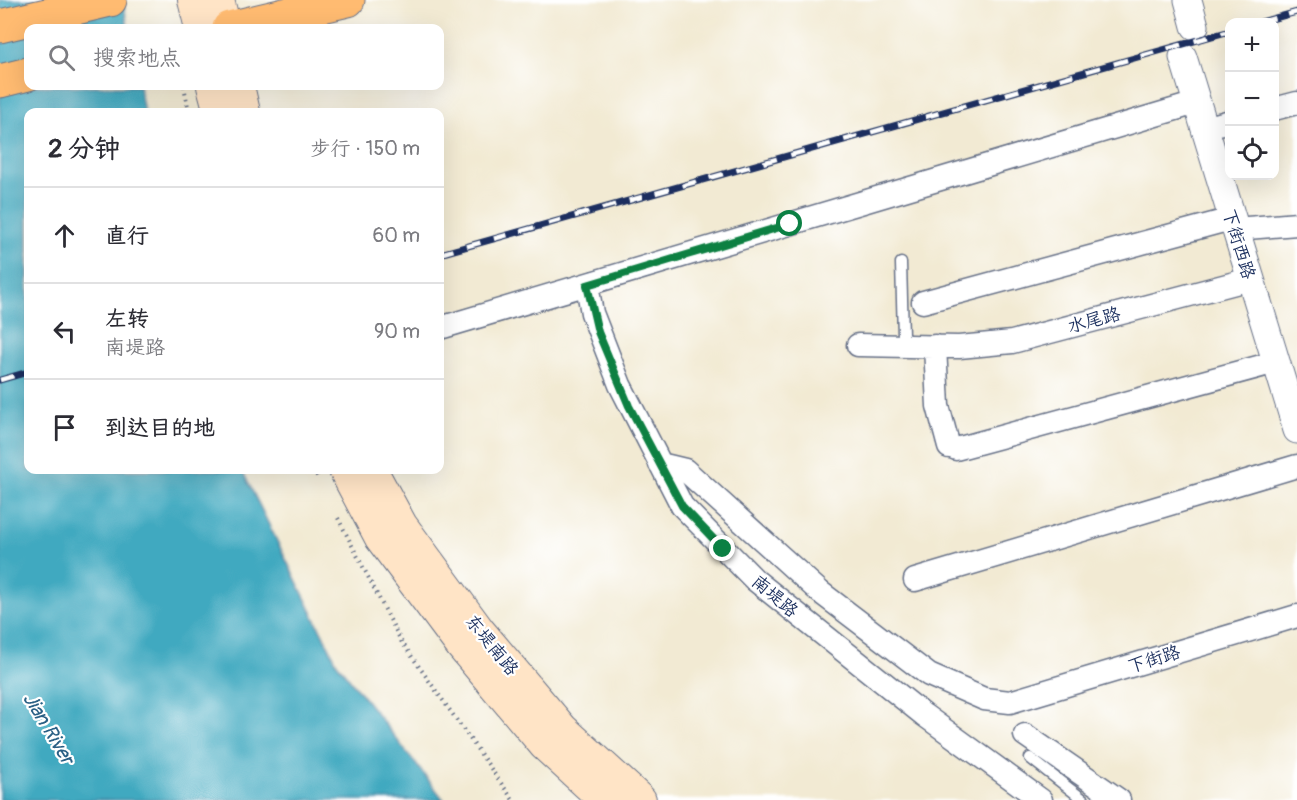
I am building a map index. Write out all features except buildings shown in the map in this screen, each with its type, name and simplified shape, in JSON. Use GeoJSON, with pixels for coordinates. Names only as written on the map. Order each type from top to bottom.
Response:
{"type":"FeatureCollection","features":[{"type":"Feature","properties":{"kind":"main road"},"geometry":{"type":"LineString","coordinates":[[0,26],[110,0]]}},
{"type":"Feature","properties":{"kind":"main road"},"geometry":{"type":"LineString","coordinates":[[194,0],[200,24]]}},
{"type":"Feature","properties":{"kind":"main road"},"geometry":{"type":"LineString","coordinates":[[218,0],[226,24]]}},
{"type":"Feature","properties":{"kind":"main road"},"geometry":{"type":"LineString","coordinates":[[245,24],[343,2]]}},
{"type":"Feature","properties":{"kind":"main road"},"geometry":{"type":"LineString","coordinates":[[0,81],[24,75]]}},
{"type":"Feature","properties":{"kind":"main road"},"geometry":{"type":"LineString","coordinates":[[214,90],[219,108]]}},
{"type":"Feature","properties":{"kind":"main road"},"geometry":{"type":"LineString","coordinates":[[239,90],[243,108]]}},
{"type":"Feature","properties":{"kind":"main road","name":"东堤南路"},"geometry":{"type":"LineString","coordinates":[[373,474],[401,525],[479,631],[562,729],[640,800]]}},
{"type":"Feature","properties":{"kind":"main road","name":"东堤南路"},"geometry":{"type":"LineString","coordinates":[[333,477],[461,645],[545,745],[605,800]]}},
{"type":"Feature","properties":{"kind":"street","name":"下街西路"},"geometry":{"type":"LineString","coordinates":[[1183,57],[1297,430]]}},
{"type":"Feature","properties":{"kind":"street"},"geometry":{"type":"LineString","coordinates":[[1279,108],[1297,103]]}},
{"type":"Feature","properties":{"kind":"street"},"geometry":{"type":"LineString","coordinates":[[444,327],[587,285],[1200,116],[1225,120]]}},
{"type":"Feature","properties":{"kind":"street"},"geometry":{"type":"LineString","coordinates":[[923,302],[1233,224],[1297,224]]}},
{"type":"Feature","properties":{"kind":"street","name":"水尾路"},"geometry":{"type":"LineString","coordinates":[[858,345],[987,346],[1012,342],[1250,279]]}},
{"type":"Feature","properties":{"kind":"street","name":"南堤路"},"geometry":{"type":"LineString","coordinates":[[587,285],[592,313],[629,406],[682,506],[755,579],[924,715],[1041,800]]}},
{"type":"Feature","properties":{"kind":"street"},"geometry":{"type":"LineString","coordinates":[[935,346],[938,406],[952,448],[1276,362]]}},
{"type":"Feature","properties":{"kind":"street"},"geometry":{"type":"LineString","coordinates":[[660,464],[685,470],[820,592],[929,675],[984,699],[1010,702],[1025,735],[1030,758]]}},
{"type":"Feature","properties":{"kind":"street"},"geometry":{"type":"LineString","coordinates":[[915,580],[1297,466]]}},
{"type":"Feature","properties":{"kind":"street","name":"下街路"},"geometry":{"type":"LineString","coordinates":[[1010,702],[1297,616]]}},
{"type":"Feature","properties":{"kind":"street"},"geometry":{"type":"LineString","coordinates":[[1025,735],[1119,800]]}},
{"type":"Feature","properties":{"kind":"lane"},"geometry":{"type":"LineString","coordinates":[[901,263],[903,336],[906,343],[911,346]]}},
{"type":"Feature","properties":{"kind":"lane"},"geometry":{"type":"LineString","coordinates":[[1030,758],[1084,800]]}},
{"type":"Feature","properties":{"kind":"path"},"geometry":{"type":"LineString","coordinates":[[335,512],[401,641],[513,800]]}},
{"type":"Feature","properties":{"kind":"water","name":"Jian River"},"geometry":{"type":"Polygon","coordinates":[[[0,0],[123,0],[127,24],[24,24],[24,90],[140,90],[143,108],[24,108],[24,474],[244,474],[337,663],[444,800],[0,800],[0,0]]]}},
{"type":"Feature","properties":{"kind":"railway"},"geometry":{"type":"LineString","coordinates":[[1275,18],[1297,12]]}},
{"type":"Feature","properties":{"kind":"railway"},"geometry":{"type":"LineString","coordinates":[[444,253],[1225,32]]}},
{"type":"Feature","properties":{"kind":"railway"},"geometry":{"type":"LineString","coordinates":[[0,380],[24,373]]}},
{"type":"Feature","properties":{"kind":"route"},"geometry":{"type":"LineString","coordinates":[[723,549],[682,506],[629,406],[598,332],[587,285],[790,224]]}}]}
